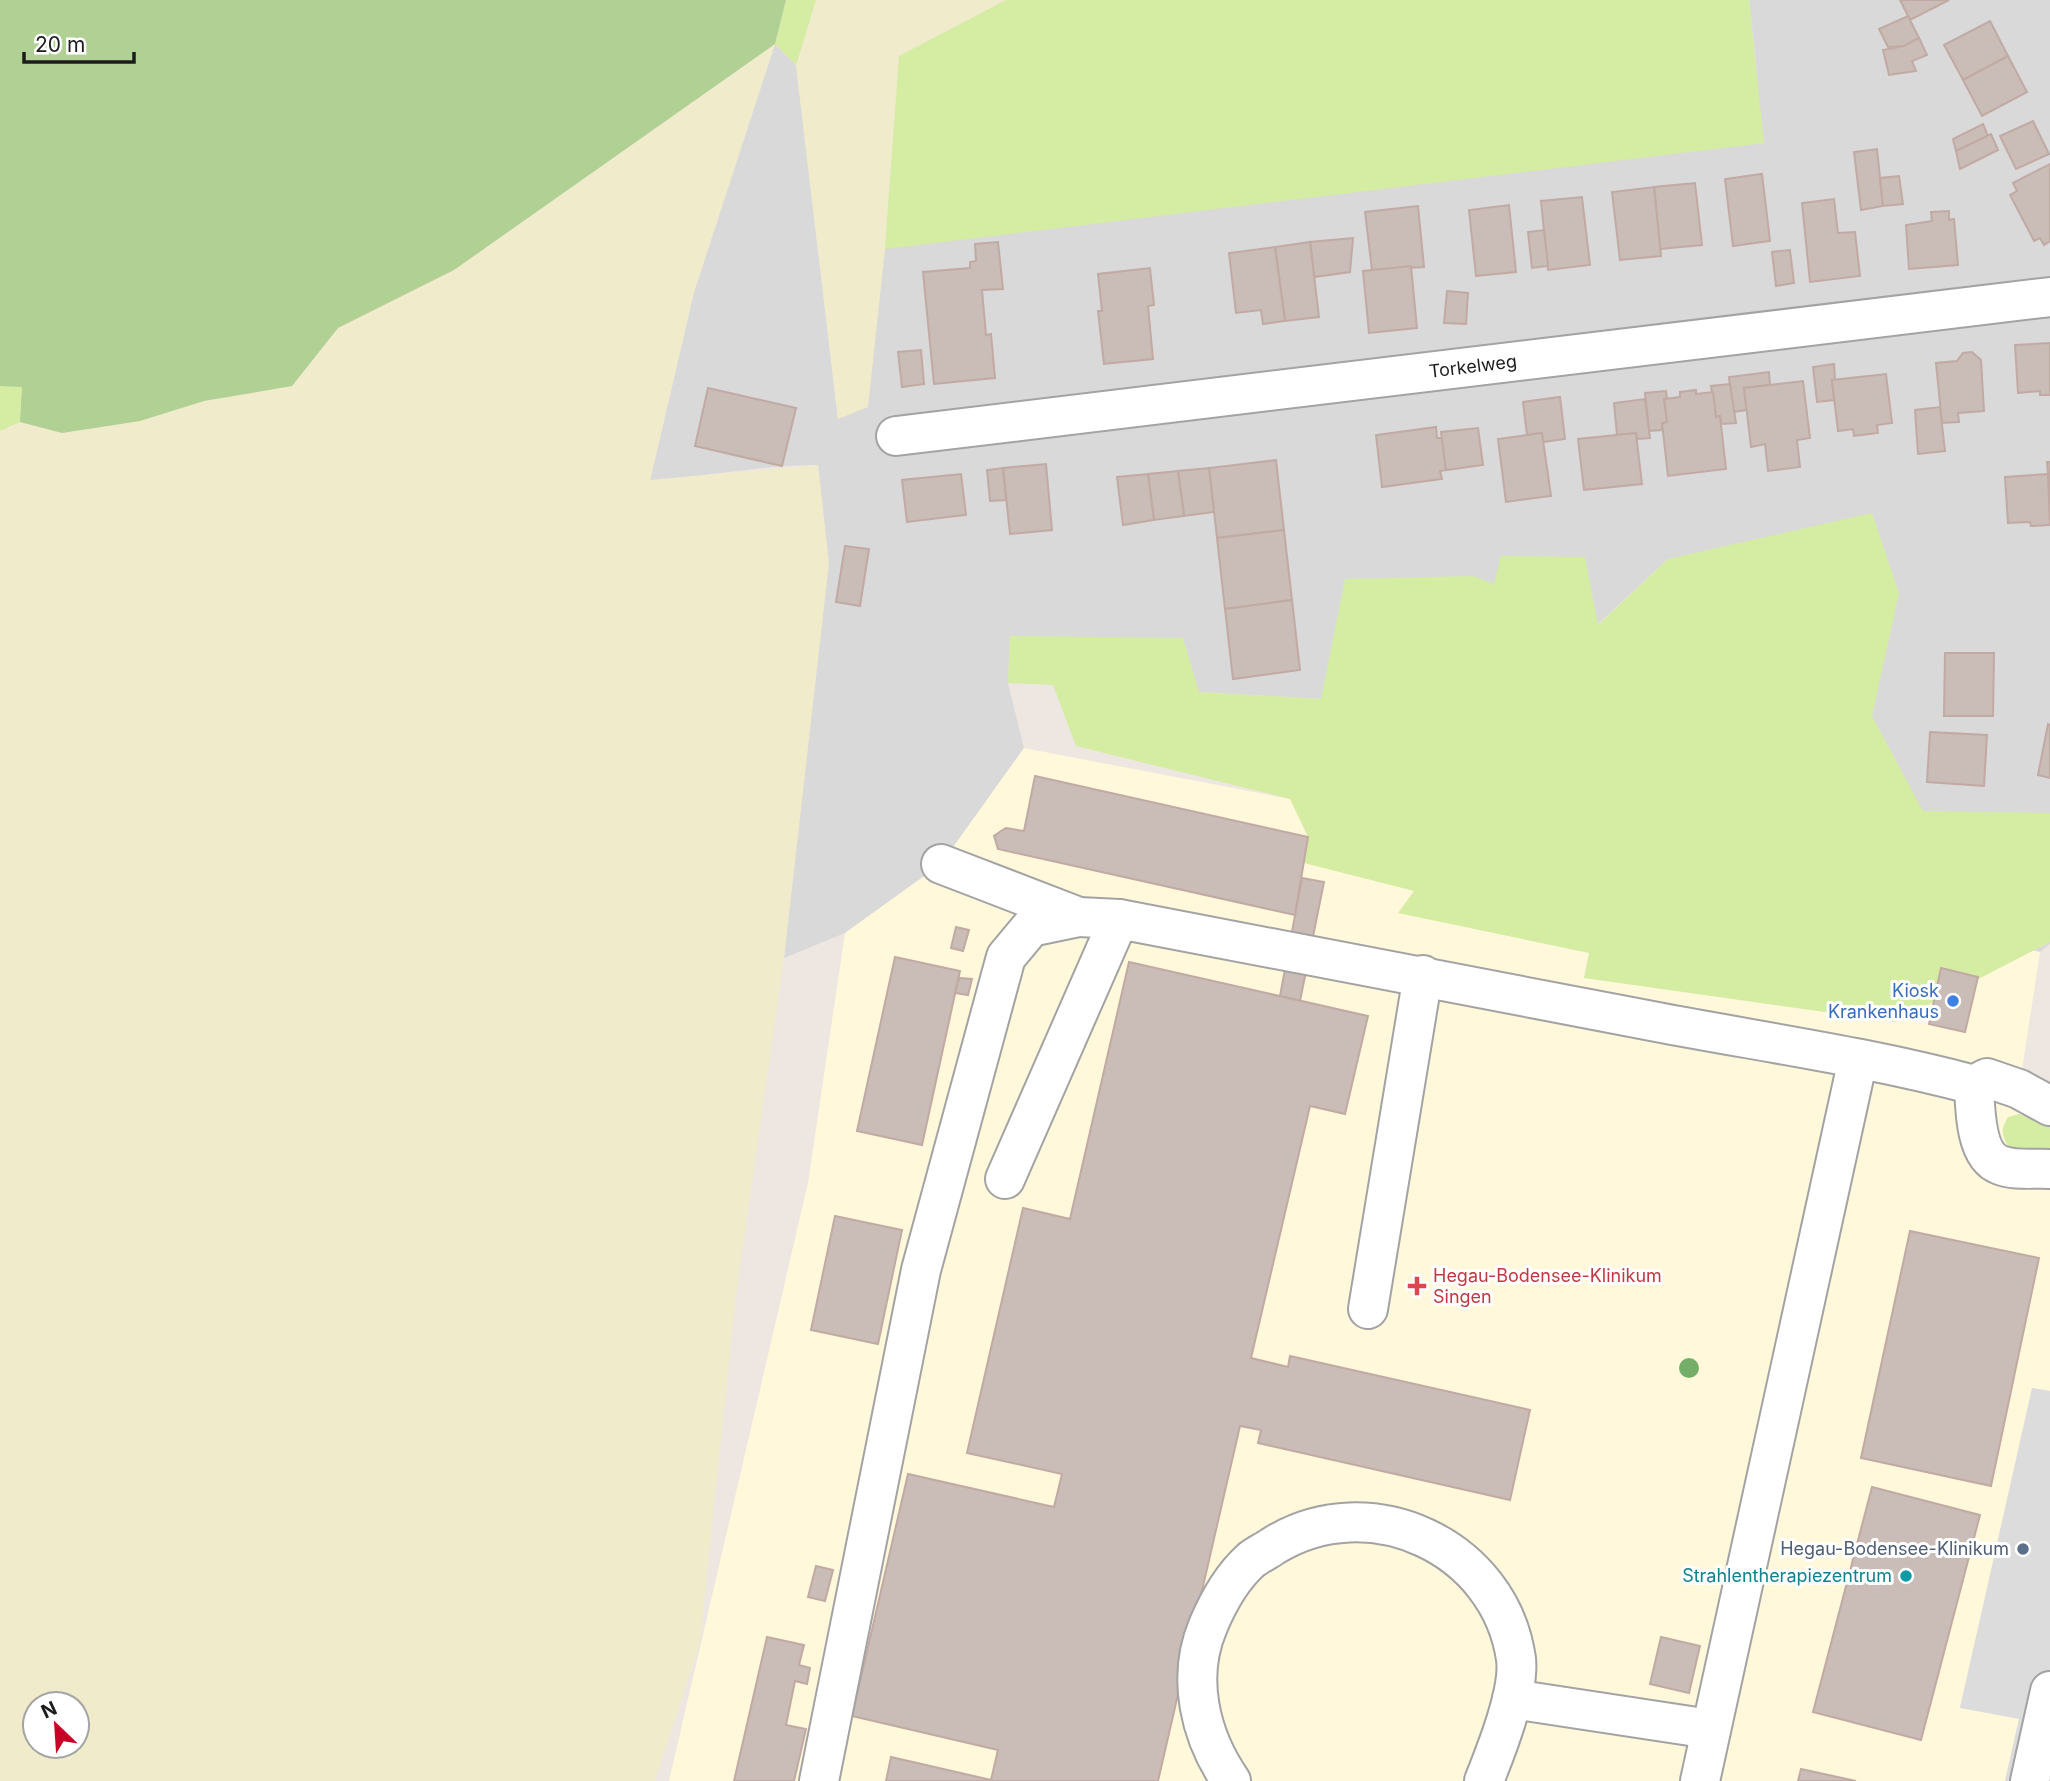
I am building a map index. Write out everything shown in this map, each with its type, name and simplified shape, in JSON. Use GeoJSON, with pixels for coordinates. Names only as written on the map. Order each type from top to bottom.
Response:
{"type":"FeatureCollection","features":[{"type":"Feature","properties":{"kind":"street","name":"Torkelweg"},"geometry":{"type":"LineString","coordinates":[[897,436],[2050,297]]}},
{"type":"Feature","properties":{"kind":"street"},"geometry":{"type":"LineString","coordinates":[[941,864],[1079,917]]}},
{"type":"Feature","properties":{"kind":"street"},"geometry":{"type":"LineString","coordinates":[[819,1781],[921,1270],[1006,957],[1031,927],[1079,917],[1119,919],[1923,1071],[1974,1086],[1987,1078],[2019,1089],[2050,1107]]}},
{"type":"Feature","properties":{"kind":"street"},"geometry":{"type":"LineString","coordinates":[[1005,1179],[1119,919]]}},
{"type":"Feature","properties":{"kind":"street"},"geometry":{"type":"LineString","coordinates":[[1368,1309],[1423,975]]}},
{"type":"Feature","properties":{"kind":"street"},"geometry":{"type":"LineString","coordinates":[[1700,1781],[1858,1059]]}},
{"type":"Feature","properties":{"kind":"street"},"geometry":{"type":"LineString","coordinates":[[1974,1086],[1975,1116],[1984,1152],[1999,1165],[2050,1169]]}},
{"type":"Feature","properties":{"kind":"street"},"geometry":{"type":"LineString","coordinates":[[1231,1781],[1206,1738],[1196,1691],[1201,1644],[1220,1598],[1251,1560],[1293,1534],[1341,1522],[1391,1524],[1437,1542],[1475,1573],[1503,1614],[1516,1661],[1512,1699],[1484,1781]]}},
{"type":"Feature","properties":{"kind":"street"},"geometry":{"type":"LineString","coordinates":[[2030,1781],[2050,1691]]}},
{"type":"Feature","properties":{"kind":"street"},"geometry":{"type":"LineString","coordinates":[[1512,1699],[1710,1729]]}},
{"type":"Feature","properties":{"kind":"shaded area"},"geometry":{"type":"Polygon","coordinates":[[[816,0],[1006,0],[899,56],[885,249],[868,407],[838,419],[796,65],[816,0]]]}},
{"type":"Feature","properties":{"kind":"shaded area"},"geometry":{"type":"Polygon","coordinates":[[[1749,0],[2050,0],[2050,944],[2040,952],[1790,902],[1668,559],[1597,625],[1494,585],[1321,699],[1199,692],[1010,636],[1008,683],[1024,748],[941,864],[845,933],[784,958],[826,545],[818,465],[782,466],[650,481],[694,292],[775,44],[796,65],[838,419],[885,249],[891,166],[1757,74],[1749,0]]]}},
{"type":"Feature","properties":{"kind":"shaded area"},"geometry":{"type":"Polygon","coordinates":[[[775,44],[694,292],[650,480],[818,465],[829,563],[784,958],[736,1295],[700,1642],[655,1781],[0,1781],[0,431],[20,422],[62,433],[140,421],[204,401],[291,386],[338,328],[454,270],[775,44]]]}},
{"type":"Feature","properties":{"kind":"shaded area","name":"Hegau-Bodensee-Klinikum Singen"},"geometry":{"type":"Polygon","coordinates":[[[1024,748],[1290,799],[2040,952],[2019,1089],[2050,1126],[2050,1391],[2033,1388],[1960,1707],[2019,1719],[2005,1781],[669,1781],[808,1183],[845,933],[941,864],[1024,748]]]}},
{"type":"Feature","properties":{"kind":"shaded area","name":"Hegau-Bodensee-Klinikum"},"geometry":{"type":"Polygon","coordinates":[[[2032,1388],[2050,1391],[2050,1781],[2005,1781],[2019,1719],[1960,1708],[2032,1388]]]}},
{"type":"Feature","properties":{"kind":"green space"},"geometry":{"type":"Polygon","coordinates":[[[0,0],[786,0],[775,44],[454,270],[338,328],[292,386],[204,401],[140,421],[62,433],[20,422],[22,387],[0,386],[0,0]]]}},
{"type":"Feature","properties":{"kind":"green space"},"geometry":{"type":"Polygon","coordinates":[[[786,0],[816,0],[796,65],[775,44],[786,0]]]}},
{"type":"Feature","properties":{"kind":"green space"},"geometry":{"type":"Polygon","coordinates":[[[1006,0],[1749,0],[1764,143],[885,249],[899,56],[1006,0]]]}},
{"type":"Feature","properties":{"kind":"green space"},"geometry":{"type":"Polygon","coordinates":[[[0,386],[22,386],[20,422],[0,431],[0,386]]]}},
{"type":"Feature","properties":{"kind":"green space"},"geometry":{"type":"Polygon","coordinates":[[[1872,513],[1899,593],[1872,716],[1923,811],[2050,813],[2050,942],[1895,1022],[1584,978],[1589,953],[1398,913],[1414,891],[1304,863],[1308,837],[1290,799],[1076,746],[1053,685],[1008,683],[1010,636],[1183,638],[1199,692],[1321,699],[1345,579],[1473,576],[1494,584],[1501,556],[1585,557],[1598,625],[1668,559],[1872,513]]]}},
{"type":"Feature","properties":{"kind":"green space"},"geometry":{"type":"Polygon","coordinates":[[[2019,1114],[2050,1125],[2050,1152],[2008,1146],[2003,1135],[2004,1125],[2008,1117],[2019,1114]]]}},
{"type":"Feature","properties":{"kind":"building"},"geometry":{"type":"Polygon","coordinates":[[[1900,0],[1949,0],[1910,20],[1900,0]]]}},
{"type":"Feature","properties":{"kind":"building"},"geometry":{"type":"Polygon","coordinates":[[[1908,16],[1919,38],[1904,46],[1888,47],[1879,29],[1908,16]]]}},
{"type":"Feature","properties":{"kind":"building"},"geometry":{"type":"Polygon","coordinates":[[[1990,21],[2008,56],[1963,80],[1944,45],[1990,21]]]}},
{"type":"Feature","properties":{"kind":"building"},"geometry":{"type":"Polygon","coordinates":[[[1919,38],[1927,55],[1912,61],[1916,71],[1889,75],[1883,50],[1904,46],[1919,38]]]}},
{"type":"Feature","properties":{"kind":"building"},"geometry":{"type":"Polygon","coordinates":[[[2008,56],[2027,92],[1982,116],[1963,80],[2008,56]]]}},
{"type":"Feature","properties":{"kind":"building"},"geometry":{"type":"Polygon","coordinates":[[[2033,121],[2049,154],[2016,169],[2000,136],[2033,121]]]}},
{"type":"Feature","properties":{"kind":"building"},"geometry":{"type":"Polygon","coordinates":[[[1983,124],[1988,136],[1956,151],[1953,139],[1983,124]]]}},
{"type":"Feature","properties":{"kind":"building"},"geometry":{"type":"Polygon","coordinates":[[[1991,134],[1998,150],[1960,169],[1956,151],[1991,134]]]}},
{"type":"Feature","properties":{"kind":"building"},"geometry":{"type":"Polygon","coordinates":[[[1877,149],[1883,206],[1861,210],[1854,152],[1877,149]]]}},
{"type":"Feature","properties":{"kind":"building"},"geometry":{"type":"Polygon","coordinates":[[[2050,164],[2050,241],[2044,245],[2040,238],[2034,241],[2010,195],[2017,191],[2013,183],[2050,164]]]}},
{"type":"Feature","properties":{"kind":"building"},"geometry":{"type":"Polygon","coordinates":[[[1762,174],[1770,241],[1733,246],[1725,179],[1762,174]]]}},
{"type":"Feature","properties":{"kind":"building"},"geometry":{"type":"Polygon","coordinates":[[[1899,176],[1903,204],[1883,206],[1880,178],[1899,176]]]}},
{"type":"Feature","properties":{"kind":"building"},"geometry":{"type":"Polygon","coordinates":[[[1695,183],[1702,245],[1660,249],[1654,187],[1695,183]]]}},
{"type":"Feature","properties":{"kind":"building"},"geometry":{"type":"Polygon","coordinates":[[[1654,187],[1661,256],[1620,260],[1612,192],[1654,187]]]}},
{"type":"Feature","properties":{"kind":"building"},"geometry":{"type":"Polygon","coordinates":[[[1582,197],[1590,265],[1548,270],[1541,201],[1582,197]]]}},
{"type":"Feature","properties":{"kind":"building"},"geometry":{"type":"Polygon","coordinates":[[[1834,199],[1838,233],[1855,232],[1860,276],[1810,282],[1802,203],[1834,199]]]}},
{"type":"Feature","properties":{"kind":"building"},"geometry":{"type":"Polygon","coordinates":[[[1509,205],[1516,272],[1476,276],[1469,210],[1509,205]]]}},
{"type":"Feature","properties":{"kind":"building"},"geometry":{"type":"Polygon","coordinates":[[[1418,206],[1424,267],[1372,270],[1365,212],[1418,206]]]}},
{"type":"Feature","properties":{"kind":"building"},"geometry":{"type":"Polygon","coordinates":[[[1949,211],[1949,220],[1954,219],[1958,265],[1909,269],[1906,225],[1932,221],[1931,212],[1949,211]]]}},
{"type":"Feature","properties":{"kind":"building"},"geometry":{"type":"Polygon","coordinates":[[[1544,230],[1548,266],[1532,268],[1528,232],[1544,230]]]}},
{"type":"Feature","properties":{"kind":"building"},"geometry":{"type":"Polygon","coordinates":[[[1353,238],[1350,272],[1314,277],[1310,242],[1353,238]]]}},
{"type":"Feature","properties":{"kind":"building"},"geometry":{"type":"Polygon","coordinates":[[[998,242],[1003,289],[982,290],[986,335],[991,334],[995,378],[934,384],[923,272],[970,268],[970,262],[976,261],[975,244],[998,242]]]}},
{"type":"Feature","properties":{"kind":"building"},"geometry":{"type":"Polygon","coordinates":[[[1310,242],[1319,317],[1285,321],[1275,247],[1310,242]]]}},
{"type":"Feature","properties":{"kind":"building"},"geometry":{"type":"Polygon","coordinates":[[[1275,247],[1285,321],[1263,324],[1261,310],[1236,313],[1229,253],[1275,247]]]}},
{"type":"Feature","properties":{"kind":"building"},"geometry":{"type":"Polygon","coordinates":[[[1790,250],[1794,283],[1776,286],[1772,252],[1790,250]]]}},
{"type":"Feature","properties":{"kind":"building"},"geometry":{"type":"Polygon","coordinates":[[[1411,266],[1417,328],[1369,333],[1363,271],[1411,266]]]}},
{"type":"Feature","properties":{"kind":"building"},"geometry":{"type":"Polygon","coordinates":[[[1150,268],[1154,305],[1148,306],[1153,359],[1104,364],[1098,311],[1102,311],[1098,274],[1150,268]]]}},
{"type":"Feature","properties":{"kind":"building"},"geometry":{"type":"Polygon","coordinates":[[[1447,291],[1468,293],[1466,324],[1444,323],[1447,291]]]}},
{"type":"Feature","properties":{"kind":"building"},"geometry":{"type":"Polygon","coordinates":[[[2050,343],[2050,395],[2040,395],[2040,391],[2018,393],[2015,345],[2050,343]]]}},
{"type":"Feature","properties":{"kind":"building"},"geometry":{"type":"Polygon","coordinates":[[[921,350],[924,384],[902,387],[898,352],[921,350]]]}},
{"type":"Feature","properties":{"kind":"building"},"geometry":{"type":"Polygon","coordinates":[[[1972,352],[1981,360],[1984,411],[1958,413],[1959,422],[1942,423],[1936,363],[1957,361],[1963,353],[1972,352]]]}},
{"type":"Feature","properties":{"kind":"building"},"geometry":{"type":"Polygon","coordinates":[[[1834,364],[1834,400],[1817,402],[1813,367],[1834,364]]]}},
{"type":"Feature","properties":{"kind":"building"},"geometry":{"type":"Polygon","coordinates":[[[1769,372],[1770,385],[1744,388],[1747,410],[1733,412],[1729,377],[1769,372]]]}},
{"type":"Feature","properties":{"kind":"building"},"geometry":{"type":"Polygon","coordinates":[[[1886,374],[1892,423],[1877,425],[1878,433],[1854,436],[1853,429],[1838,431],[1832,380],[1886,374]]]}},
{"type":"Feature","properties":{"kind":"building"},"geometry":{"type":"Polygon","coordinates":[[[1803,381],[1810,438],[1797,440],[1800,467],[1768,471],[1765,444],[1751,447],[1744,388],[1803,381]]]}},
{"type":"Feature","properties":{"kind":"building"},"geometry":{"type":"Polygon","coordinates":[[[1730,384],[1736,423],[1721,424],[1720,416],[1716,417],[1711,386],[1730,384]]]}},
{"type":"Feature","properties":{"kind":"building"},"geometry":{"type":"Polygon","coordinates":[[[708,388],[796,408],[782,466],[695,446],[708,388]]]}},
{"type":"Feature","properties":{"kind":"building"},"geometry":{"type":"Polygon","coordinates":[[[1696,390],[1696,394],[1713,392],[1716,417],[1720,416],[1726,469],[1668,476],[1662,423],[1667,422],[1664,399],[1680,397],[1680,392],[1696,390]]]}},
{"type":"Feature","properties":{"kind":"building"},"geometry":{"type":"Polygon","coordinates":[[[1666,391],[1667,398],[1664,399],[1667,422],[1662,423],[1662,430],[1649,431],[1645,393],[1666,391]]]}},
{"type":"Feature","properties":{"kind":"building"},"geometry":{"type":"Polygon","coordinates":[[[1560,397],[1565,439],[1543,442],[1542,433],[1527,435],[1523,402],[1560,397]]]}},
{"type":"Feature","properties":{"kind":"building"},"geometry":{"type":"Polygon","coordinates":[[[1645,399],[1650,438],[1637,439],[1636,433],[1617,435],[1614,403],[1645,399]]]}},
{"type":"Feature","properties":{"kind":"building"},"geometry":{"type":"Polygon","coordinates":[[[1940,407],[1945,451],[1918,454],[1915,410],[1940,407]]]}},
{"type":"Feature","properties":{"kind":"building"},"geometry":{"type":"Polygon","coordinates":[[[1436,427],[1437,438],[1442,438],[1446,470],[1440,471],[1442,479],[1382,487],[1376,435],[1436,427]]]}},
{"type":"Feature","properties":{"kind":"building"},"geometry":{"type":"Polygon","coordinates":[[[1478,428],[1483,465],[1446,470],[1441,432],[1478,428]]]}},
{"type":"Feature","properties":{"kind":"building"},"geometry":{"type":"Polygon","coordinates":[[[1542,433],[1551,496],[1506,502],[1498,439],[1542,433]]]}},
{"type":"Feature","properties":{"kind":"building"},"geometry":{"type":"Polygon","coordinates":[[[1636,433],[1642,484],[1584,490],[1578,439],[1636,433]]]}},
{"type":"Feature","properties":{"kind":"building"},"geometry":{"type":"Polygon","coordinates":[[[1276,460],[1284,530],[1217,538],[1209,468],[1276,460]]]}},
{"type":"Feature","properties":{"kind":"building"},"geometry":{"type":"Polygon","coordinates":[[[2047,462],[2050,462],[2050,505],[2048,474],[2047,462]]]}},
{"type":"Feature","properties":{"kind":"building"},"geometry":{"type":"Polygon","coordinates":[[[1046,464],[1052,530],[1010,534],[1003,468],[1046,464]]]}},
{"type":"Feature","properties":{"kind":"building"},"geometry":{"type":"Polygon","coordinates":[[[1003,468],[1006,500],[990,501],[987,470],[1003,468]]]}},
{"type":"Feature","properties":{"kind":"building"},"geometry":{"type":"Polygon","coordinates":[[[1209,468],[1214,512],[1184,516],[1178,471],[1209,468]]]}},
{"type":"Feature","properties":{"kind":"building"},"geometry":{"type":"Polygon","coordinates":[[[1178,471],[1184,516],[1154,520],[1148,474],[1178,471]]]}},
{"type":"Feature","properties":{"kind":"building"},"geometry":{"type":"Polygon","coordinates":[[[961,474],[966,515],[907,522],[902,480],[961,474]]]}},
{"type":"Feature","properties":{"kind":"building"},"geometry":{"type":"Polygon","coordinates":[[[1148,474],[1154,520],[1123,525],[1117,477],[1148,474]]]}},
{"type":"Feature","properties":{"kind":"building"},"geometry":{"type":"Polygon","coordinates":[[[2048,474],[2050,525],[2008,523],[2005,477],[2048,474]]]}},
{"type":"Feature","properties":{"kind":"building"},"geometry":{"type":"Polygon","coordinates":[[[1284,530],[1292,600],[1225,609],[1217,538],[1284,530]]]}},
{"type":"Feature","properties":{"kind":"building"},"geometry":{"type":"Polygon","coordinates":[[[845,546],[869,549],[860,606],[836,602],[845,546]]]}},
{"type":"Feature","properties":{"kind":"building"},"geometry":{"type":"Polygon","coordinates":[[[1292,600],[1300,670],[1233,679],[1225,609],[1292,600]]]}},
{"type":"Feature","properties":{"kind":"building"},"geometry":{"type":"Polygon","coordinates":[[[1945,653],[1994,653],[1993,716],[1944,716],[1945,653]]]}},
{"type":"Feature","properties":{"kind":"building"},"geometry":{"type":"Polygon","coordinates":[[[2048,724],[2050,725],[2050,778],[2038,775],[2048,724]]]}},
{"type":"Feature","properties":{"kind":"building"},"geometry":{"type":"Polygon","coordinates":[[[1930,732],[1987,735],[1984,786],[1927,782],[1930,732]]]}},
{"type":"Feature","properties":{"kind":"building"},"geometry":{"type":"Polygon","coordinates":[[[1035,776],[1308,837],[1295,915],[998,849],[994,836],[1001,831],[1006,828],[1024,831],[1035,776]]]}},
{"type":"Feature","properties":{"kind":"building"},"geometry":{"type":"Polygon","coordinates":[[[1302,878],[1324,882],[1300,1001],[1280,996],[1302,878]]]}},
{"type":"Feature","properties":{"kind":"building"},"geometry":{"type":"Polygon","coordinates":[[[956,927],[969,930],[963,951],[951,948],[956,927]]]}},
{"type":"Feature","properties":{"kind":"building"},"geometry":{"type":"Polygon","coordinates":[[[895,957],[960,971],[922,1145],[857,1131],[895,957]]]}},
{"type":"Feature","properties":{"kind":"building"},"geometry":{"type":"Polygon","coordinates":[[[1129,962],[1368,1016],[1345,1114],[1310,1106],[1251,1358],[1288,1367],[1290,1356],[1530,1410],[1510,1500],[1258,1443],[1261,1430],[1240,1426],[1158,1781],[886,1781],[891,1757],[991,1780],[998,1750],[852,1716],[908,1474],[1054,1507],[1062,1474],[967,1453],[1023,1208],[1070,1219],[1129,962]]]}},
{"type":"Feature","properties":{"kind":"building","name":"Kiosk Krankenhaus"},"geometry":{"type":"Polygon","coordinates":[[[1941,968],[1978,977],[1965,1032],[1929,1024],[1941,968]]]}},
{"type":"Feature","properties":{"kind":"building"},"geometry":{"type":"Polygon","coordinates":[[[959,978],[972,979],[968,995],[955,993],[959,978]]]}},
{"type":"Feature","properties":{"kind":"building"},"geometry":{"type":"Polygon","coordinates":[[[835,1216],[902,1230],[878,1344],[811,1330],[835,1216]]]}},
{"type":"Feature","properties":{"kind":"building"},"geometry":{"type":"Polygon","coordinates":[[[1910,1231],[2039,1258],[1991,1486],[1861,1458],[1910,1231]]]}},
{"type":"Feature","properties":{"kind":"building","name":"Strahlentherapiezentrum"},"geometry":{"type":"Polygon","coordinates":[[[1872,1487],[1980,1515],[1921,1740],[1813,1712],[1872,1487]]]}},
{"type":"Feature","properties":{"kind":"building"},"geometry":{"type":"Polygon","coordinates":[[[816,1566],[833,1570],[825,1601],[808,1597],[816,1566]]]}},
{"type":"Feature","properties":{"kind":"building"},"geometry":{"type":"Polygon","coordinates":[[[767,1637],[804,1645],[799,1665],[810,1668],[807,1684],[795,1681],[786,1725],[806,1729],[794,1781],[734,1781],[767,1637]]]}},
{"type":"Feature","properties":{"kind":"building"},"geometry":{"type":"Polygon","coordinates":[[[1661,1637],[1700,1646],[1689,1693],[1650,1684],[1661,1637]]]}},
{"type":"Feature","properties":{"kind":"building"},"geometry":{"type":"Polygon","coordinates":[[[1801,1769],[1856,1781],[1798,1781],[1801,1769]]]}},
{"type":"Feature","properties":{"kind":"place","name":"Kiosk Krankenhaus"},"geometry":{"type":"Point","coordinates":[1953,1001]}},
{"type":"Feature","properties":{"kind":"place","name":"Hegau-Bodensee-Klinikum Singen"},"geometry":{"type":"Point","coordinates":[1417,1286]}},
{"type":"Feature","properties":{"kind":"place","name":"Hegau-Bodensee-Klinikum"},"geometry":{"type":"Point","coordinates":[2023,1549]}},
{"type":"Feature","properties":{"kind":"place","name":"Strahlentherapiezentrum"},"geometry":{"type":"Point","coordinates":[1906,1576]}}]}
